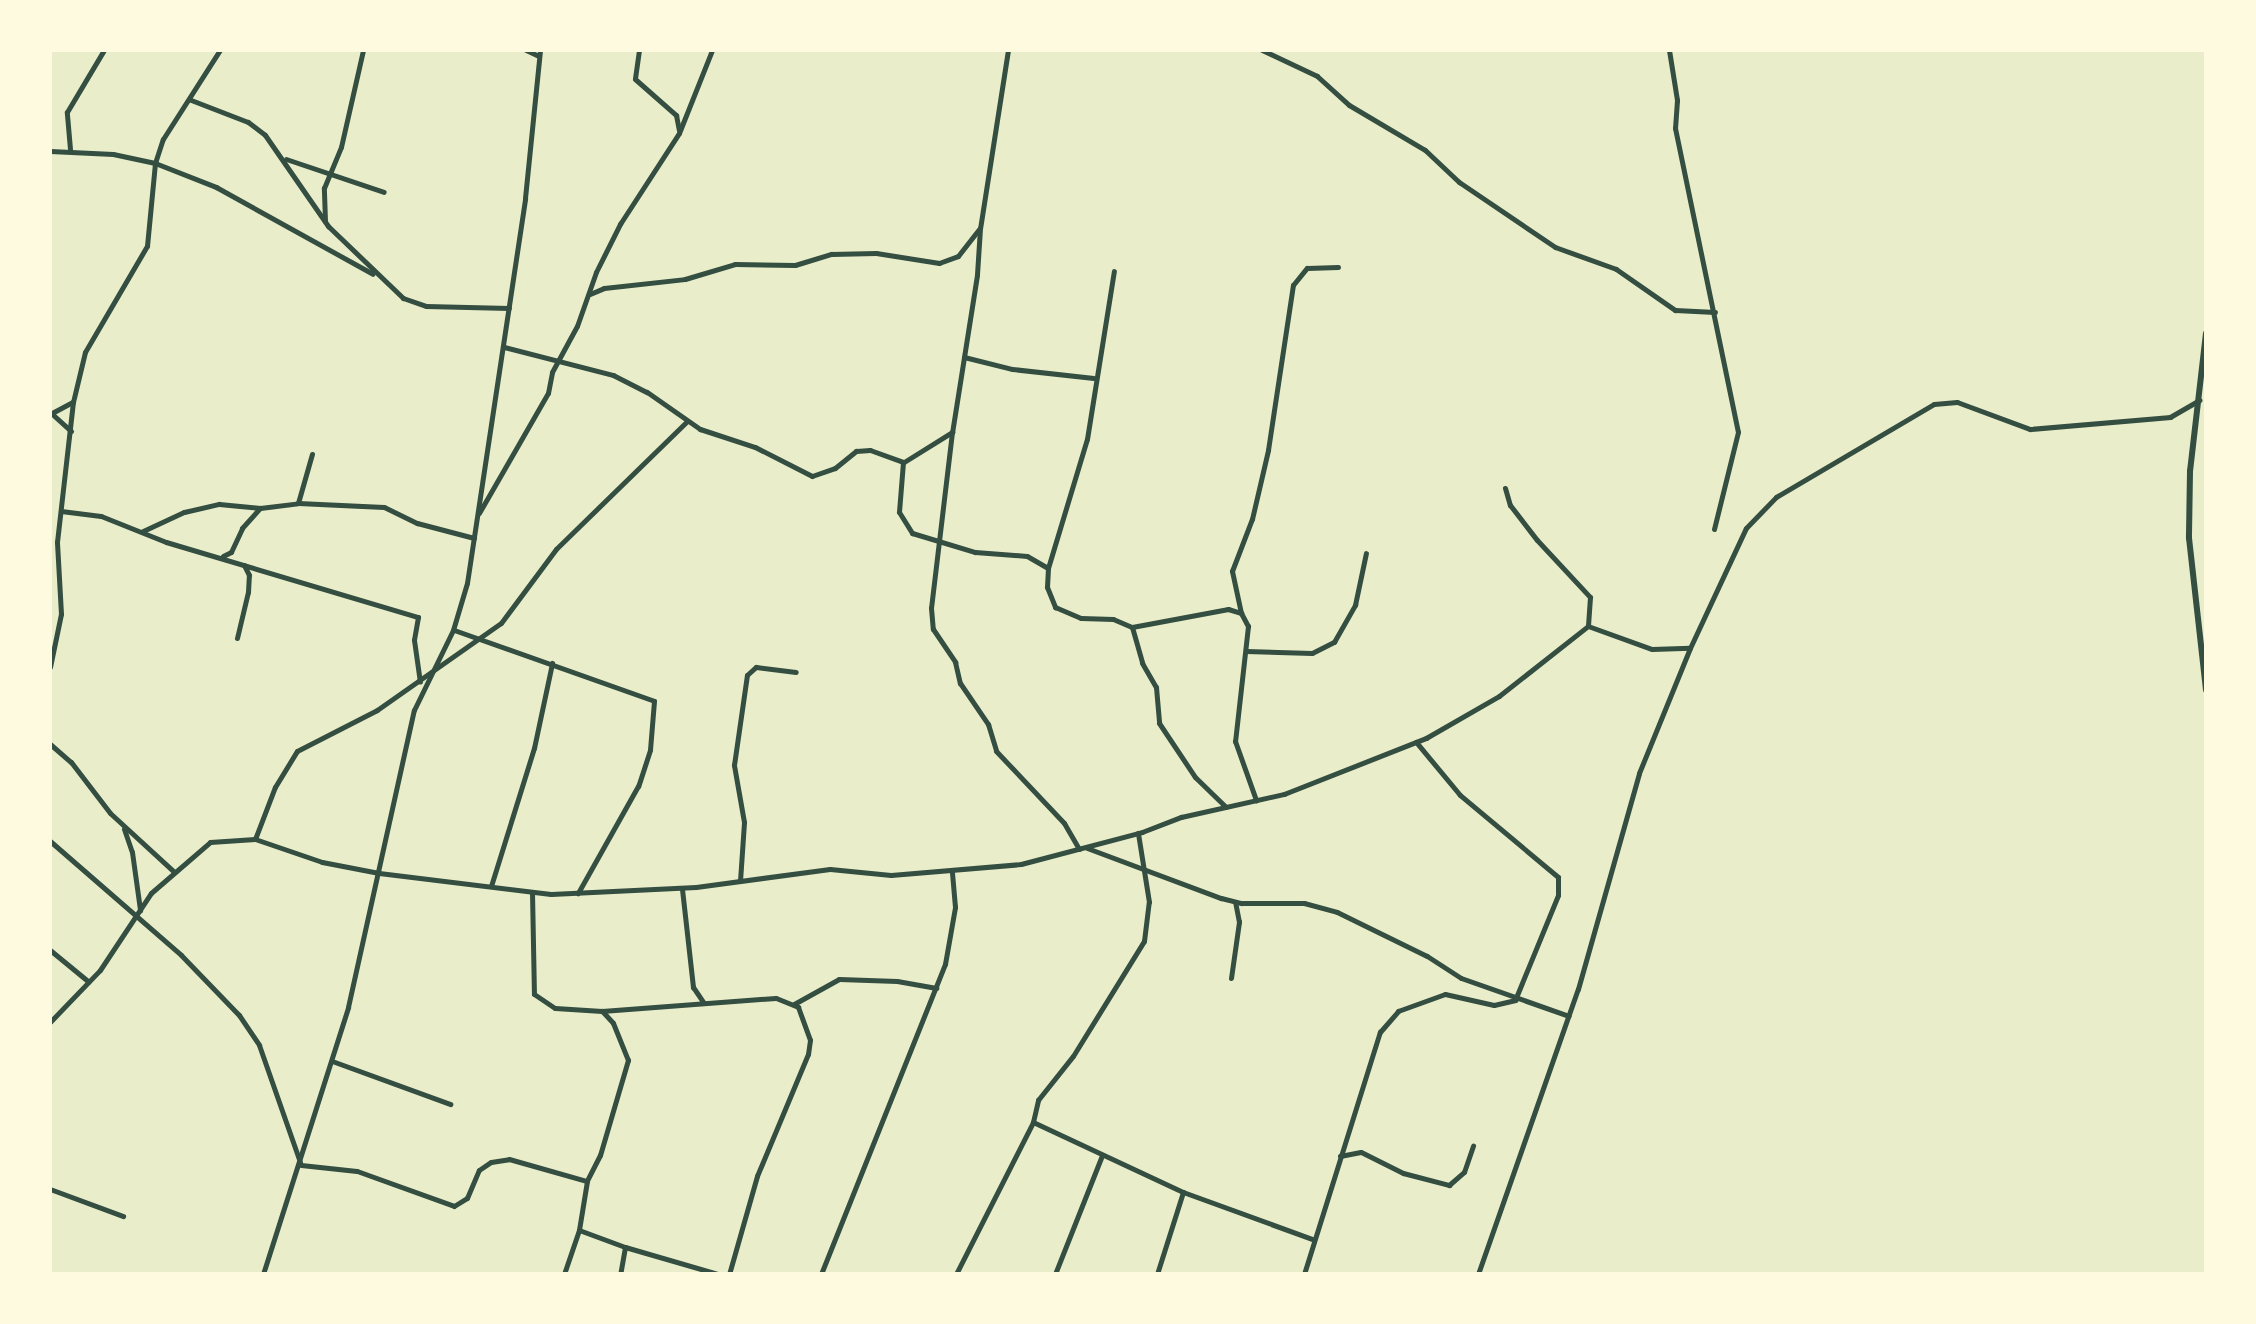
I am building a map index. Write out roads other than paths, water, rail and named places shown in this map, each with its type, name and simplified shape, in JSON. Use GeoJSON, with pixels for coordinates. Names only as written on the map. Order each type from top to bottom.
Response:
{"type":"FeatureCollection","features":[{"type":"Feature","properties":{"kind":"street"},"geometry":{"type":"LineString","coordinates":[[70,150],[67,112],[104,50]]}},
{"type":"Feature","properties":{"kind":"street"},"geometry":{"type":"LineString","coordinates":[[50,667],[60,629],[55,564],[73,402],[89,341],[147,246],[154,163],[163,138],[220,50]]}},
{"type":"Feature","properties":{"kind":"street"},"geometry":{"type":"LineString","coordinates":[[325,222],[324,188],[341,147],[362,50]]}},
{"type":"Feature","properties":{"kind":"street"},"geometry":{"type":"LineString","coordinates":[[263,1274],[332,1060],[379,873],[399,765],[423,680],[453,630],[474,538],[504,347],[539,53],[526,50]]}},
{"type":"Feature","properties":{"kind":"street"},"geometry":{"type":"LineString","coordinates":[[639,50],[635,79],[676,116],[679,133]]}},
{"type":"Feature","properties":{"kind":"street"},"geometry":{"type":"LineString","coordinates":[[477,516],[548,392],[558,361],[620,224],[679,133],[712,50]]}},
{"type":"Feature","properties":{"kind":"street"},"geometry":{"type":"LineString","coordinates":[[1008,50],[980,228],[978,275],[962,356],[931,608],[933,629],[955,662],[960,683],[988,724],[996,751],[1064,823],[1082,848],[1236,902],[1304,902],[1338,912],[1427,956],[1461,978],[1569,1016]]}},
{"type":"Feature","properties":{"kind":"street"},"geometry":{"type":"LineString","coordinates":[[1262,50],[1317,76],[1349,105],[1425,150],[1459,182],[1555,247],[1616,269],[1675,310],[1714,312]]}},
{"type":"Feature","properties":{"kind":"street"},"geometry":{"type":"LineString","coordinates":[[1670,50],[1677,100],[1674,128],[1738,440],[1714,529]]}},
{"type":"Feature","properties":{"kind":"street"},"geometry":{"type":"LineString","coordinates":[[191,100],[248,122],[283,158],[325,222],[403,298],[426,306],[509,308]]}},
{"type":"Feature","properties":{"kind":"street"},"geometry":{"type":"LineString","coordinates":[[50,152],[70,150],[154,163],[216,186],[381,278]]}},
{"type":"Feature","properties":{"kind":"street"},"geometry":{"type":"LineString","coordinates":[[283,158],[384,192]]}},
{"type":"Feature","properties":{"kind":"street"},"geometry":{"type":"LineString","coordinates":[[588,295],[604,288],[685,278],[735,264],[795,265],[830,254],[876,252],[939,264],[958,256],[980,228]]}},
{"type":"Feature","properties":{"kind":"street"},"geometry":{"type":"LineString","coordinates":[[1256,800],[1235,741],[1248,626],[1240,613],[1232,570],[1252,519],[1268,450],[1293,286],[1307,268],[1338,267]]}},
{"type":"Feature","properties":{"kind":"street"},"geometry":{"type":"LineString","coordinates":[[1114,271],[1087,439],[1048,568],[1047,587],[1055,607],[1081,618],[1113,619],[1132,627],[1228,609],[1240,613]]}},
{"type":"Feature","properties":{"kind":"street"},"geometry":{"type":"LineString","coordinates":[[2206,334],[2190,471],[2189,538],[2206,690]]}},
{"type":"Feature","properties":{"kind":"street"},"geometry":{"type":"LineString","coordinates":[[504,347],[635,385],[686,421],[755,447],[812,476],[835,468],[856,451],[870,450],[904,462],[952,432]]}},
{"type":"Feature","properties":{"kind":"street"},"geometry":{"type":"LineString","coordinates":[[962,356],[1012,368],[1094,378]]}},
{"type":"Feature","properties":{"kind":"street"},"geometry":{"type":"LineString","coordinates":[[1478,1274],[1548,1063],[1569,1016],[1639,773],[1690,648],[1746,528],[1776,498],[1934,404],[1957,402],[2030,429],[2170,417],[2200,400]]}},
{"type":"Feature","properties":{"kind":"street"},"geometry":{"type":"LineString","coordinates":[[71,431],[50,414],[73,402]]}},
{"type":"Feature","properties":{"kind":"street"},"geometry":{"type":"LineString","coordinates":[[255,839],[278,780],[297,751],[423,680],[501,623],[556,548],[686,421]]}},
{"type":"Feature","properties":{"kind":"street"},"geometry":{"type":"LineString","coordinates":[[298,503],[312,454]]}},
{"type":"Feature","properties":{"kind":"street"},"geometry":{"type":"LineString","coordinates":[[904,462],[898,512],[912,533],[941,544],[1027,556],[1048,568]]}},
{"type":"Feature","properties":{"kind":"street"},"geometry":{"type":"LineString","coordinates":[[50,1022],[90,982],[173,870],[210,842],[255,839],[322,862],[379,873],[532,892],[682,888],[830,870],[890,875],[1020,864],[1303,788],[1416,742],[1499,696],[1588,626],[1590,597],[1537,540],[1510,505],[1505,488]]}},
{"type":"Feature","properties":{"kind":"street"},"geometry":{"type":"LineString","coordinates":[[143,531],[184,512],[219,504],[260,508],[298,503],[384,507],[417,523],[474,538]]}},
{"type":"Feature","properties":{"kind":"street"},"geometry":{"type":"LineString","coordinates":[[220,557],[231,552],[242,528],[260,508]]}},
{"type":"Feature","properties":{"kind":"street"},"geometry":{"type":"LineString","coordinates":[[60,511],[101,516],[244,565],[267,569],[338,597],[385,604],[418,617],[414,640],[423,680]]}},
{"type":"Feature","properties":{"kind":"street"},"geometry":{"type":"LineString","coordinates":[[1246,651],[1312,653],[1334,642],[1356,604],[1366,553]]}},
{"type":"Feature","properties":{"kind":"street"},"geometry":{"type":"LineString","coordinates":[[236,638],[248,592],[249,576],[244,565]]}},
{"type":"Feature","properties":{"kind":"street"},"geometry":{"type":"LineString","coordinates":[[1588,626],[1652,650],[1690,648]]}},
{"type":"Feature","properties":{"kind":"street"},"geometry":{"type":"LineString","coordinates":[[1132,627],[1142,663],[1156,687],[1159,723],[1196,778],[1226,807]]}},
{"type":"Feature","properties":{"kind":"street"},"geometry":{"type":"LineString","coordinates":[[453,630],[654,701],[650,750],[638,786],[578,893]]}},
{"type":"Feature","properties":{"kind":"street"},"geometry":{"type":"LineString","coordinates":[[492,886],[516,811],[552,662]]}},
{"type":"Feature","properties":{"kind":"street"},"geometry":{"type":"LineString","coordinates":[[740,882],[744,822],[734,765],[747,675],[756,667],[796,672]]}},
{"type":"Feature","properties":{"kind":"street"},"geometry":{"type":"LineString","coordinates":[[1416,742],[1460,795],[1558,877],[1558,895],[1544,938],[1515,1000]]}},
{"type":"Feature","properties":{"kind":"street"},"geometry":{"type":"LineString","coordinates":[[50,744],[71,762],[123,826],[173,870]]}},
{"type":"Feature","properties":{"kind":"street"},"geometry":{"type":"LineString","coordinates":[[123,826],[132,852],[140,910]]}},
{"type":"Feature","properties":{"kind":"street"},"geometry":{"type":"LineString","coordinates":[[956,1274],[1033,1122],[1038,1100],[1073,1056],[1144,941],[1149,902],[1138,833]]}},
{"type":"Feature","properties":{"kind":"street"},"geometry":{"type":"LineString","coordinates":[[50,841],[94,875],[134,918],[182,955],[249,1028],[301,1165]]}},
{"type":"Feature","properties":{"kind":"street"},"geometry":{"type":"LineString","coordinates":[[821,1274],[952,939],[956,907],[952,870]]}},
{"type":"Feature","properties":{"kind":"street"},"geometry":{"type":"LineString","coordinates":[[682,888],[693,987],[703,1002]]}},
{"type":"Feature","properties":{"kind":"street"},"geometry":{"type":"LineString","coordinates":[[532,892],[534,994],[555,1008],[602,1012],[776,998],[794,1004],[840,979],[898,981],[936,988]]}},
{"type":"Feature","properties":{"kind":"street"},"geometry":{"type":"LineString","coordinates":[[1231,978],[1239,922],[1236,902]]}},
{"type":"Feature","properties":{"kind":"street"},"geometry":{"type":"LineString","coordinates":[[50,950],[90,982]]}},
{"type":"Feature","properties":{"kind":"street"},"geometry":{"type":"LineString","coordinates":[[1304,1274],[1380,1032],[1398,1010],[1445,994],[1494,1005],[1515,1000]]}},
{"type":"Feature","properties":{"kind":"street"},"geometry":{"type":"LineString","coordinates":[[729,1274],[758,1176],[808,1054],[810,1040],[794,1004]]}},
{"type":"Feature","properties":{"kind":"street"},"geometry":{"type":"LineString","coordinates":[[564,1274],[579,1230],[587,1181],[600,1155],[628,1060],[613,1024],[602,1012]]}},
{"type":"Feature","properties":{"kind":"street"},"geometry":{"type":"LineString","coordinates":[[332,1060],[450,1104]]}},
{"type":"Feature","properties":{"kind":"street"},"geometry":{"type":"LineString","coordinates":[[1033,1122],[1183,1192],[1312,1239]]}},
{"type":"Feature","properties":{"kind":"street"},"geometry":{"type":"LineString","coordinates":[[1340,1156],[1361,1152],[1403,1172],[1448,1185],[1464,1172],[1473,1146]]}},
{"type":"Feature","properties":{"kind":"street"},"geometry":{"type":"LineString","coordinates":[[1055,1274],[1102,1154]]}},
{"type":"Feature","properties":{"kind":"street"},"geometry":{"type":"LineString","coordinates":[[301,1165],[357,1171],[454,1206],[467,1198],[480,1170],[491,1162],[510,1160],[587,1181]]}},
{"type":"Feature","properties":{"kind":"street"},"geometry":{"type":"LineString","coordinates":[[50,1189],[123,1216]]}},
{"type":"Feature","properties":{"kind":"street"},"geometry":{"type":"LineString","coordinates":[[1158,1274],[1183,1192]]}},
{"type":"Feature","properties":{"kind":"street"},"geometry":{"type":"LineString","coordinates":[[579,1230],[718,1274]]}},
{"type":"Feature","properties":{"kind":"street"},"geometry":{"type":"LineString","coordinates":[[620,1274],[625,1247]]}}]}
